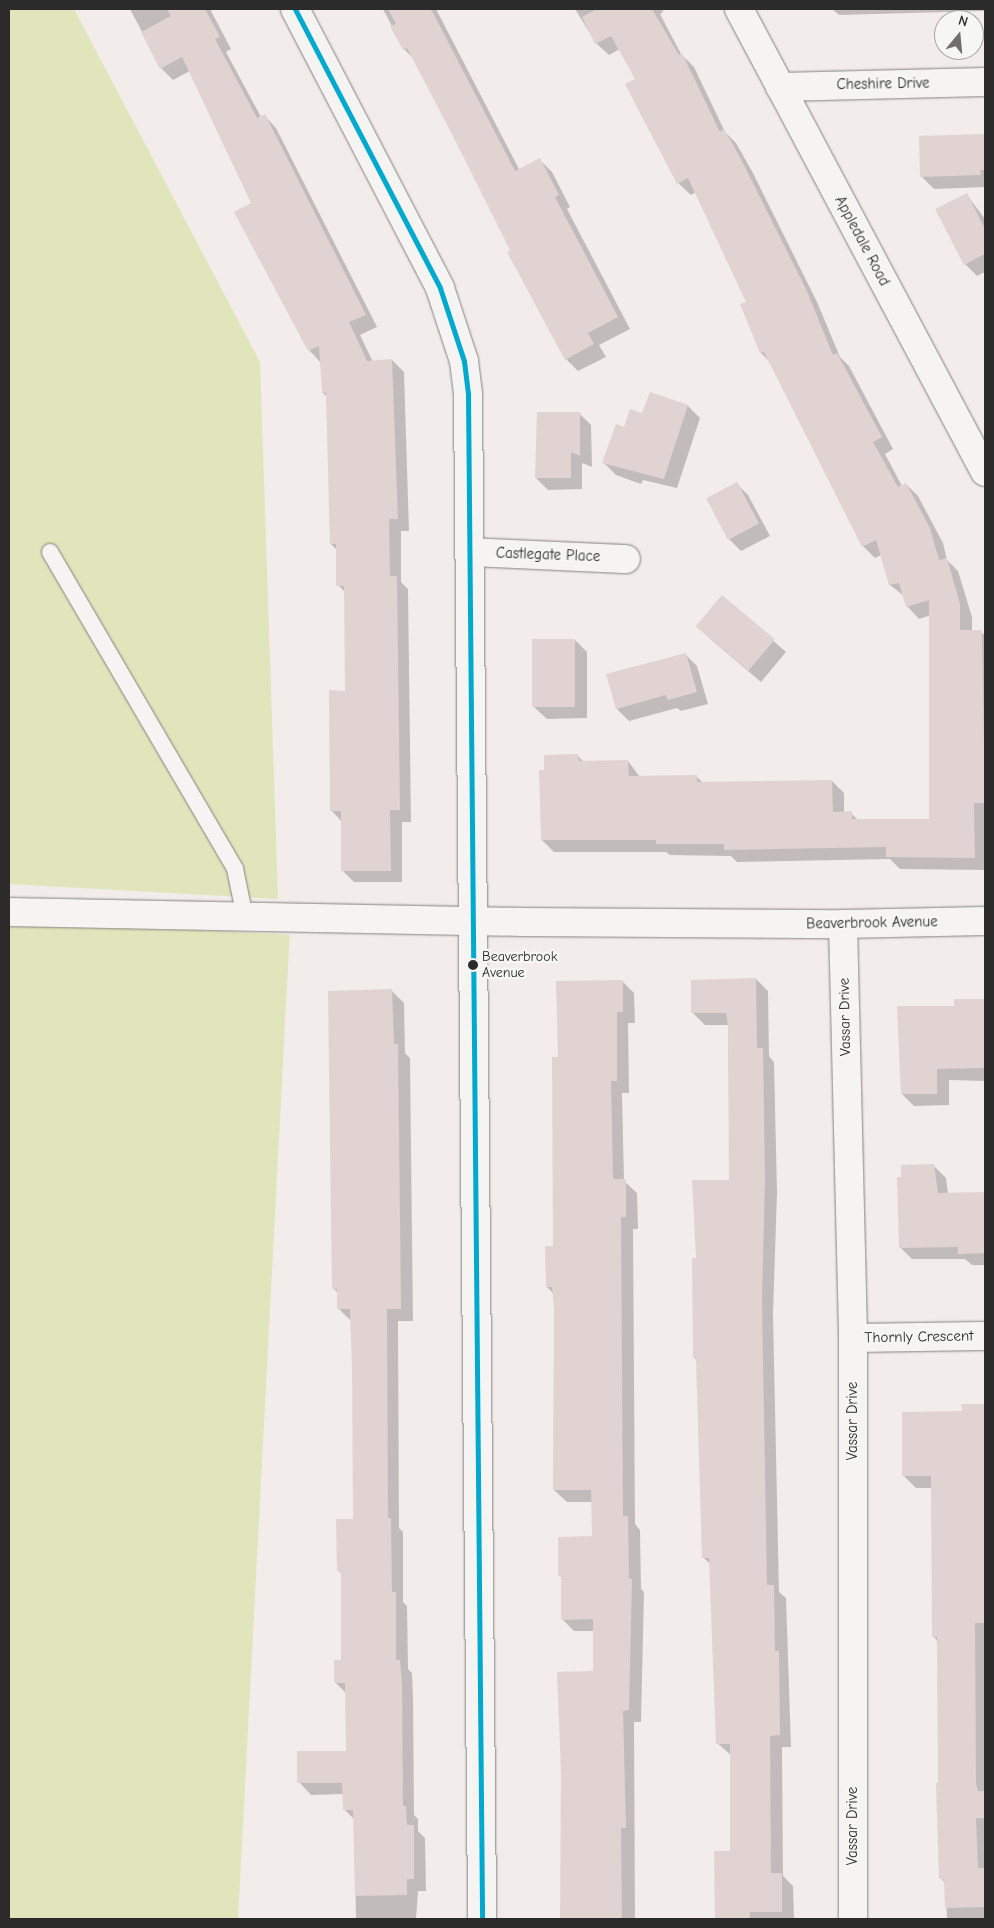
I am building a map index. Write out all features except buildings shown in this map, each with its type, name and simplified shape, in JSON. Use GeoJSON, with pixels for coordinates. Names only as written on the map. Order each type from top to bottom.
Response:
{"type":"FeatureCollection","features":[{"type":"Feature","properties":{"kind":"street"},"geometry":{"type":"LineString","coordinates":[[295,9],[440,288],[454,325],[464,361],[468,395],[482,1919]]}},
{"type":"Feature","properties":{"kind":"street","name":"Appledale Road"},"geometry":{"type":"LineString","coordinates":[[740,9],[985,472]]}},
{"type":"Feature","properties":{"kind":"street","name":"Cheshire Drive"},"geometry":{"type":"LineString","coordinates":[[780,87],[985,82]]}},
{"type":"Feature","properties":{"kind":"street","name":"Castlegate Place"},"geometry":{"type":"LineString","coordinates":[[470,552],[626,559]]}},
{"type":"Feature","properties":{"kind":"street","name":"Beaverbrook Avenue"},"geometry":{"type":"LineString","coordinates":[[9,912],[472,921],[843,924],[985,921]]}},
{"type":"Feature","properties":{"kind":"street","name":"Vassar Drive"},"geometry":{"type":"LineString","coordinates":[[843,924],[853,1338],[853,1919]]}},
{"type":"Feature","properties":{"kind":"street","name":"Thornly Crescent"},"geometry":{"type":"LineString","coordinates":[[853,1338],[985,1336]]}},
{"type":"Feature","properties":{"kind":"lane"},"geometry":{"type":"LineString","coordinates":[[50,552],[235,869],[245,917]]}},
{"type":"Feature","properties":{"kind":"green space"},"geometry":{"type":"Polygon","coordinates":[[[9,9],[74,9],[260,362],[278,899],[9,884],[9,9]]]}},
{"type":"Feature","properties":{"kind":"green space"},"geometry":{"type":"Polygon","coordinates":[[[9,920],[290,935],[238,1919],[9,1919],[9,920]]]}},
{"type":"Feature","properties":{"kind":"transit line"},"geometry":{"type":"LineString","coordinates":[[295,9],[440,288],[464,361],[468,395],[482,1919]]}},
{"type":"Feature","properties":{"kind":"place","name":"Beaverbrook Avenue"},"geometry":{"type":"Point","coordinates":[473,965]}}]}
